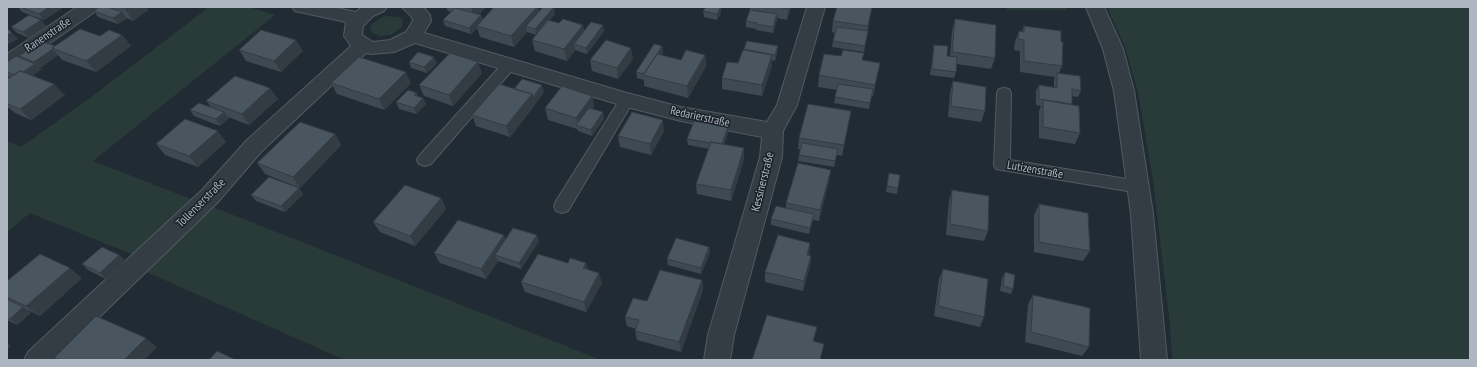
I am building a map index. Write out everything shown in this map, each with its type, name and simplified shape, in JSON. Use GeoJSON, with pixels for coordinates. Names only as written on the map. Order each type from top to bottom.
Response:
{"type":"FeatureCollection","features":[{"type":"Feature","properties":{"kind":"street","name":"Ranenstraße"},"geometry":{"type":"LineString","coordinates":[[7,63],[90,7]]}},
{"type":"Feature","properties":{"kind":"street"},"geometry":{"type":"LineString","coordinates":[[301,7],[359,18]]}},
{"type":"Feature","properties":{"kind":"street"},"geometry":{"type":"LineString","coordinates":[[378,7],[366,12],[359,18],[352,31],[356,42],[372,48],[394,46],[413,36],[422,22],[421,15],[411,7]]}},
{"type":"Feature","properties":{"kind":"street","name":"Kessinerstraße"},"geometry":{"type":"LineString","coordinates":[[717,360],[720,335],[771,157],[773,131],[787,105],[816,7]]}},
{"type":"Feature","properties":{"kind":"street"},"geometry":{"type":"LineString","coordinates":[[1095,7],[1113,49],[1124,91],[1138,187],[1154,360]]}},
{"type":"Feature","properties":{"kind":"street","name":"Redarierstraße"},"geometry":{"type":"LineString","coordinates":[[413,36],[627,100],[681,114],[773,131]]}},
{"type":"Feature","properties":{"kind":"street","name":"Tollenserstraße"},"geometry":{"type":"LineString","coordinates":[[38,360],[210,196],[254,146],[363,45]]}},
{"type":"Feature","properties":{"kind":"lane"},"geometry":{"type":"LineString","coordinates":[[425,160],[510,64]]}},
{"type":"Feature","properties":{"kind":"lane","name":"Lutizenstraße"},"geometry":{"type":"LineString","coordinates":[[1004,94],[1002,165],[1138,187]]}},
{"type":"Feature","properties":{"kind":"lane"},"geometry":{"type":"LineString","coordinates":[[562,206],[627,100]]}},
{"type":"Feature","properties":{"kind":"shaded area"},"geometry":{"type":"Polygon","coordinates":[[[209,7],[249,7],[275,15],[93,161],[196,201],[136,256],[30,213],[7,232],[7,141],[21,147],[98,92],[209,7]]]}},
{"type":"Feature","properties":{"kind":"shaded area"},"geometry":{"type":"Polygon","coordinates":[[[1007,7],[1065,7],[1067,10],[1007,10],[1007,7]]]}},
{"type":"Feature","properties":{"kind":"shaded area"},"geometry":{"type":"Polygon","coordinates":[[[1107,7],[1470,7],[1470,360],[1172,360],[1170,325],[1153,180],[1138,92],[1125,47],[1107,7]]]}},
{"type":"Feature","properties":{"kind":"shaded area"},"geometry":{"type":"Polygon","coordinates":[[[384,16],[399,17],[402,19],[403,26],[391,35],[380,36],[372,33],[370,27],[372,24],[384,16]]]}},
{"type":"Feature","properties":{"kind":"shaded area"},"geometry":{"type":"Polygon","coordinates":[[[213,207],[601,360],[345,360],[144,271],[213,207]]]}},
{"type":"Feature","properties":{"kind":"building"},"geometry":{"type":"Polygon","coordinates":[[[20,7],[49,7],[39,14],[20,7]]]}},
{"type":"Feature","properties":{"kind":"building"},"geometry":{"type":"Polygon","coordinates":[[[99,7],[107,7],[122,12],[113,18],[94,11],[99,7]]]}},
{"type":"Feature","properties":{"kind":"building"},"geometry":{"type":"Polygon","coordinates":[[[494,7],[537,7],[511,36],[477,26],[494,7]]]}},
{"type":"Feature","properties":{"kind":"building"},"geometry":{"type":"Polygon","coordinates":[[[543,7],[554,7],[535,29],[526,26],[543,7]]]}},
{"type":"Feature","properties":{"kind":"building"},"geometry":{"type":"Polygon","coordinates":[[[706,7],[721,7],[717,14],[703,11],[706,7]]]}},
{"type":"Feature","properties":{"kind":"building"},"geometry":{"type":"Polygon","coordinates":[[[777,7],[789,7],[788,9],[777,7]]]}},
{"type":"Feature","properties":{"kind":"building"},"geometry":{"type":"Polygon","coordinates":[[[837,7],[872,7],[868,26],[833,21],[837,7]]]}},
{"type":"Feature","properties":{"kind":"building"},"geometry":{"type":"Polygon","coordinates":[[[455,8],[481,15],[469,28],[443,20],[455,8]]]}},
{"type":"Feature","properties":{"kind":"building"},"geometry":{"type":"Polygon","coordinates":[[[750,10],[777,14],[773,27],[746,21],[750,10]]]}},
{"type":"Feature","properties":{"kind":"building"},"geometry":{"type":"Polygon","coordinates":[[[29,15],[41,20],[23,32],[11,27],[29,15]]]}},
{"type":"Feature","properties":{"kind":"building"},"geometry":{"type":"Polygon","coordinates":[[[563,19],[583,25],[564,49],[532,40],[548,20],[559,23],[563,19]]]}},
{"type":"Feature","properties":{"kind":"building"},"geometry":{"type":"Polygon","coordinates":[[[955,19],[996,25],[995,58],[952,52],[955,19]]]}},
{"type":"Feature","properties":{"kind":"building"},"geometry":{"type":"Polygon","coordinates":[[[591,22],[603,25],[586,48],[574,44],[591,22]]]}},
{"type":"Feature","properties":{"kind":"building"},"geometry":{"type":"Polygon","coordinates":[[[1024,26],[1061,31],[1061,42],[1063,42],[1062,66],[1024,61],[1024,40],[1018,39],[1019,31],[1024,32],[1024,26]]]}},
{"type":"Feature","properties":{"kind":"building"},"geometry":{"type":"Polygon","coordinates":[[[837,27],[868,31],[865,46],[833,41],[837,27]]]}},
{"type":"Feature","properties":{"kind":"building"},"geometry":{"type":"Polygon","coordinates":[[[8,29],[12,33],[7,35],[8,29]]]}},
{"type":"Feature","properties":{"kind":"building"},"geometry":{"type":"Polygon","coordinates":[[[80,29],[100,36],[109,30],[122,35],[86,61],[52,48],[80,29]]]}},
{"type":"Feature","properties":{"kind":"building"},"geometry":{"type":"Polygon","coordinates":[[[261,30],[296,40],[274,61],[239,50],[261,30]]]}},
{"type":"Feature","properties":{"kind":"building"},"geometry":{"type":"Polygon","coordinates":[[[606,40],[631,48],[617,68],[590,60],[606,40]]]}},
{"type":"Feature","properties":{"kind":"building"},"geometry":{"type":"Polygon","coordinates":[[[41,41],[55,46],[34,62],[19,56],[41,41]]]}},
{"type":"Feature","properties":{"kind":"building"},"geometry":{"type":"Polygon","coordinates":[[[747,41],[778,46],[775,55],[744,49],[747,41]]]}},
{"type":"Feature","properties":{"kind":"building"},"geometry":{"type":"Polygon","coordinates":[[[654,44],[662,46],[644,74],[636,72],[654,44]]]}},
{"type":"Feature","properties":{"kind":"building"},"geometry":{"type":"Polygon","coordinates":[[[934,45],[948,46],[947,56],[957,57],[956,72],[932,69],[934,45]]]}},
{"type":"Feature","properties":{"kind":"building"},"geometry":{"type":"Polygon","coordinates":[[[686,50],[705,55],[687,86],[643,75],[657,54],[681,60],[686,50]]]}},
{"type":"Feature","properties":{"kind":"building"},"geometry":{"type":"Polygon","coordinates":[[[743,50],[772,55],[762,85],[722,78],[727,62],[738,63],[743,50]]]}},
{"type":"Feature","properties":{"kind":"building"},"geometry":{"type":"Polygon","coordinates":[[[843,50],[864,53],[862,60],[880,63],[875,85],[819,75],[824,54],[841,56],[843,50]]]}},
{"type":"Feature","properties":{"kind":"building"},"geometry":{"type":"Polygon","coordinates":[[[418,52],[434,57],[424,67],[409,62],[418,52]]]}},
{"type":"Feature","properties":{"kind":"building"},"geometry":{"type":"Polygon","coordinates":[[[450,53],[478,62],[449,95],[419,85],[450,53]]]}},
{"type":"Feature","properties":{"kind":"building"},"geometry":{"type":"Polygon","coordinates":[[[16,56],[35,64],[23,72],[20,71],[14,75],[7,72],[7,62],[16,56]]]}},
{"type":"Feature","properties":{"kind":"building"},"geometry":{"type":"Polygon","coordinates":[[[359,57],[406,72],[379,99],[331,83],[359,57]]]}},
{"type":"Feature","properties":{"kind":"building"},"geometry":{"type":"Polygon","coordinates":[[[20,71],[54,84],[20,109],[7,104],[7,79],[20,71]]]}},
{"type":"Feature","properties":{"kind":"building"},"geometry":{"type":"Polygon","coordinates":[[[1057,73],[1080,76],[1081,91],[1072,89],[1072,104],[1039,99],[1039,85],[1057,88],[1057,73]]]}},
{"type":"Feature","properties":{"kind":"building"},"geometry":{"type":"Polygon","coordinates":[[[235,76],[270,88],[242,114],[206,101],[235,76]]]}},
{"type":"Feature","properties":{"kind":"building"},"geometry":{"type":"Polygon","coordinates":[[[522,79],[542,85],[533,97],[532,94],[514,89],[522,79]]]}},
{"type":"Feature","properties":{"kind":"building"},"geometry":{"type":"Polygon","coordinates":[[[953,81],[986,87],[985,111],[951,106],[953,81]]]}},
{"type":"Feature","properties":{"kind":"building"},"geometry":{"type":"Polygon","coordinates":[[[499,84],[532,94],[506,126],[472,115],[499,84]]]}},
{"type":"Feature","properties":{"kind":"building"},"geometry":{"type":"Polygon","coordinates":[[[838,84],[873,89],[870,103],[835,97],[838,84]]]}},
{"type":"Feature","properties":{"kind":"building"},"geometry":{"type":"Polygon","coordinates":[[[562,86],[592,96],[576,118],[545,108],[562,86]]]}},
{"type":"Feature","properties":{"kind":"building"},"geometry":{"type":"Polygon","coordinates":[[[408,90],[417,93],[414,95],[423,98],[414,108],[396,102],[408,90]]]}},
{"type":"Feature","properties":{"kind":"building"},"geometry":{"type":"Polygon","coordinates":[[[1043,100],[1079,106],[1080,133],[1043,127],[1043,100]]]}},
{"type":"Feature","properties":{"kind":"building"},"geometry":{"type":"Polygon","coordinates":[[[199,103],[224,112],[216,119],[190,110],[199,103]]]}},
{"type":"Feature","properties":{"kind":"building"},"geometry":{"type":"Polygon","coordinates":[[[808,104],[851,111],[844,145],[799,138],[808,104]]]}},
{"type":"Feature","properties":{"kind":"building"},"geometry":{"type":"Polygon","coordinates":[[[589,108],[603,112],[591,130],[576,125],[589,108]]]}},
{"type":"Feature","properties":{"kind":"building"},"geometry":{"type":"Polygon","coordinates":[[[632,112],[663,120],[650,144],[618,136],[632,112]]]}},
{"type":"Feature","properties":{"kind":"building"},"geometry":{"type":"Polygon","coordinates":[[[185,119],[218,131],[189,156],[156,144],[185,119]]]}},
{"type":"Feature","properties":{"kind":"building"},"geometry":{"type":"Polygon","coordinates":[[[694,121],[728,127],[722,144],[687,139],[694,121]]]}},
{"type":"Feature","properties":{"kind":"building"},"geometry":{"type":"Polygon","coordinates":[[[300,122],[335,134],[293,177],[257,163],[300,122]]]}},
{"type":"Feature","properties":{"kind":"building"},"geometry":{"type":"Polygon","coordinates":[[[711,142],[744,148],[731,190],[696,184],[711,142]]]}},
{"type":"Feature","properties":{"kind":"building"},"geometry":{"type":"Polygon","coordinates":[[[802,143],[838,149],[835,161],[799,155],[802,143]]]}},
{"type":"Feature","properties":{"kind":"building"},"geometry":{"type":"Polygon","coordinates":[[[798,163],[831,170],[820,210],[786,203],[798,163]]]}},
{"type":"Feature","properties":{"kind":"building"},"geometry":{"type":"Polygon","coordinates":[[[889,173],[900,175],[898,188],[887,186],[889,173]]]}},
{"type":"Feature","properties":{"kind":"building"},"geometry":{"type":"Polygon","coordinates":[[[269,177],[299,188],[281,206],[251,195],[269,177]]]}},
{"type":"Feature","properties":{"kind":"building"},"geometry":{"type":"Polygon","coordinates":[[[405,185],[441,198],[410,236],[373,222],[405,185]]]}},
{"type":"Feature","properties":{"kind":"building"},"geometry":{"type":"Polygon","coordinates":[[[952,190],[989,196],[988,231],[950,224],[952,190]]]}},
{"type":"Feature","properties":{"kind":"building"},"geometry":{"type":"Polygon","coordinates":[[[1039,204],[1088,213],[1090,251],[1039,242],[1039,204]]]}},
{"type":"Feature","properties":{"kind":"building"},"geometry":{"type":"Polygon","coordinates":[[[776,206],[814,214],[810,228],[771,219],[776,206]]]}},
{"type":"Feature","properties":{"kind":"building"},"geometry":{"type":"Polygon","coordinates":[[[458,220],[504,235],[481,269],[434,253],[458,220]]]}},
{"type":"Feature","properties":{"kind":"building"},"geometry":{"type":"Polygon","coordinates":[[[513,228],[537,235],[519,263],[495,255],[513,228]]]}},
{"type":"Feature","properties":{"kind":"building"},"geometry":{"type":"Polygon","coordinates":[[[778,235],[810,243],[807,255],[811,256],[804,281],[765,272],[778,235]]]}},
{"type":"Feature","properties":{"kind":"building"},"geometry":{"type":"Polygon","coordinates":[[[676,238],[709,247],[701,268],[667,259],[676,238]]]}},
{"type":"Feature","properties":{"kind":"building"},"geometry":{"type":"Polygon","coordinates":[[[102,247],[119,255],[100,273],[82,264],[102,247]]]}},
{"type":"Feature","properties":{"kind":"building"},"geometry":{"type":"Polygon","coordinates":[[[40,254],[70,268],[26,306],[7,297],[7,281],[40,254]]]}},
{"type":"Feature","properties":{"kind":"building"},"geometry":{"type":"Polygon","coordinates":[[[538,254],[568,263],[570,258],[586,263],[583,268],[599,273],[584,302],[521,282],[538,254]]]}},
{"type":"Feature","properties":{"kind":"building"},"geometry":{"type":"Polygon","coordinates":[[[943,269],[988,279],[984,317],[938,306],[943,269]]]}},
{"type":"Feature","properties":{"kind":"building"},"geometry":{"type":"Polygon","coordinates":[[[660,270],[702,280],[679,342],[635,331],[639,320],[625,317],[633,298],[647,301],[660,270]]]}},
{"type":"Feature","properties":{"kind":"building"},"geometry":{"type":"Polygon","coordinates":[[[1005,272],[1015,275],[1013,289],[1003,286],[1005,272]]]}},
{"type":"Feature","properties":{"kind":"building"},"geometry":{"type":"Polygon","coordinates":[[[1033,295],[1090,308],[1089,347],[1031,332],[1033,295]]]}},
{"type":"Feature","properties":{"kind":"building"},"geometry":{"type":"Polygon","coordinates":[[[7,299],[23,307],[10,319],[7,318],[7,299]]]}},
{"type":"Feature","properties":{"kind":"building"},"geometry":{"type":"Polygon","coordinates":[[[767,315],[817,327],[813,341],[824,344],[820,360],[752,360],[767,315]]]}},
{"type":"Feature","properties":{"kind":"building"},"geometry":{"type":"Polygon","coordinates":[[[96,316],[146,338],[124,360],[59,360],[54,358],[96,316]]]}},
{"type":"Feature","properties":{"kind":"building"},"geometry":{"type":"Polygon","coordinates":[[[217,351],[236,360],[209,360],[217,351]]]}}]}
